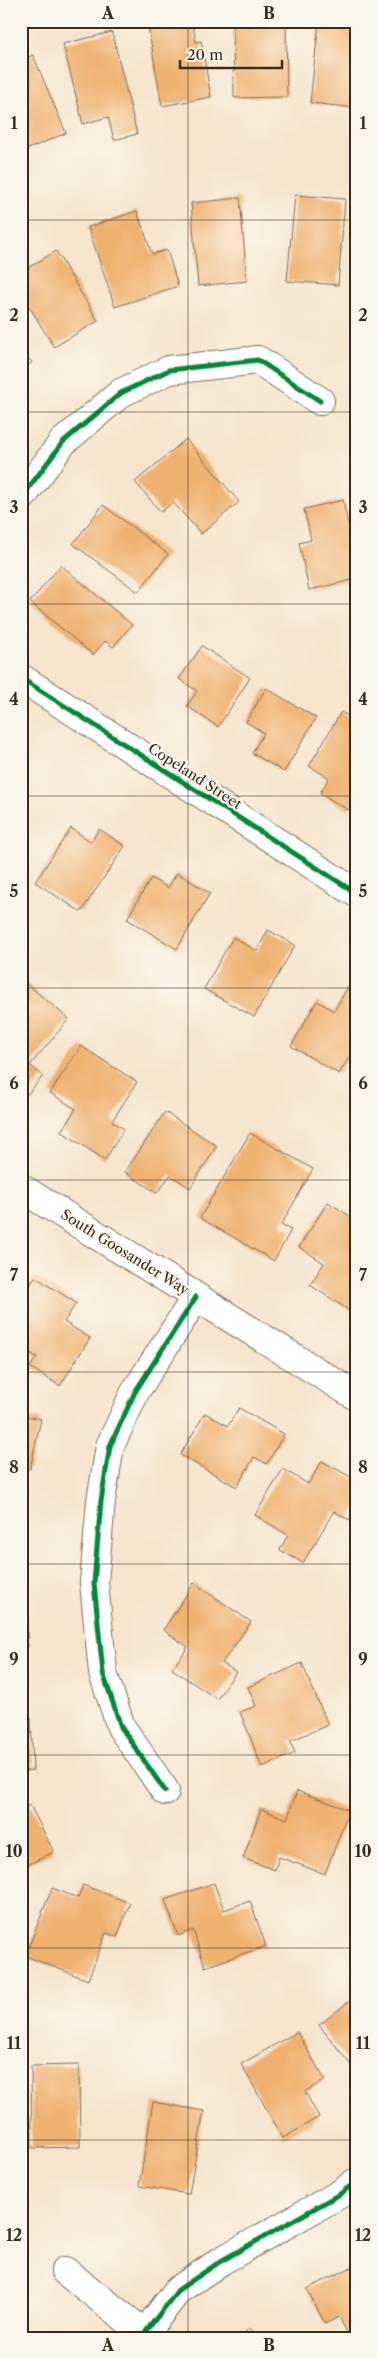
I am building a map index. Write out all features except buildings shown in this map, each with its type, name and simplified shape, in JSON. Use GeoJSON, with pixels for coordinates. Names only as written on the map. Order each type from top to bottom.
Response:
{"type":"FeatureCollection","features":[{"type":"Feature","properties":{"kind":"street"},"geometry":{"type":"LineString","coordinates":[[21,498],[63,442],[121,393],[169,370],[258,360],[320,401]]}},
{"type":"Feature","properties":{"kind":"street","name":"Copeland Street"},"geometry":{"type":"LineString","coordinates":[[21,678],[356,893]]}},
{"type":"Feature","properties":{"kind":"street","name":"South Goosander Way"},"geometry":{"type":"LineString","coordinates":[[21,1188],[356,1396]]}},
{"type":"Feature","properties":{"kind":"street"},"geometry":{"type":"LineString","coordinates":[[165,1791],[121,1727],[103,1673],[94,1583],[101,1501],[110,1446],[135,1392],[196,1296]]}},
{"type":"Feature","properties":{"kind":"street"},"geometry":{"type":"LineString","coordinates":[[65,2271],[143,2335],[178,2290],[221,2261],[340,2194],[356,2182]]}},
{"type":"Feature","properties":{"kind":"cycle path"},"geometry":{"type":"LineString","coordinates":[[21,498],[63,442],[121,393],[169,370],[258,360],[320,401]]}},
{"type":"Feature","properties":{"kind":"cycle path"},"geometry":{"type":"LineString","coordinates":[[21,678],[356,893]]}},
{"type":"Feature","properties":{"kind":"cycle path"},"geometry":{"type":"LineString","coordinates":[[165,1791],[121,1727],[103,1673],[94,1583],[101,1501],[110,1446],[135,1392],[196,1297]]}},
{"type":"Feature","properties":{"kind":"cycle path"},"geometry":{"type":"LineString","coordinates":[[141,2338],[178,2290],[221,2261],[340,2194],[356,2182]]}}]}
